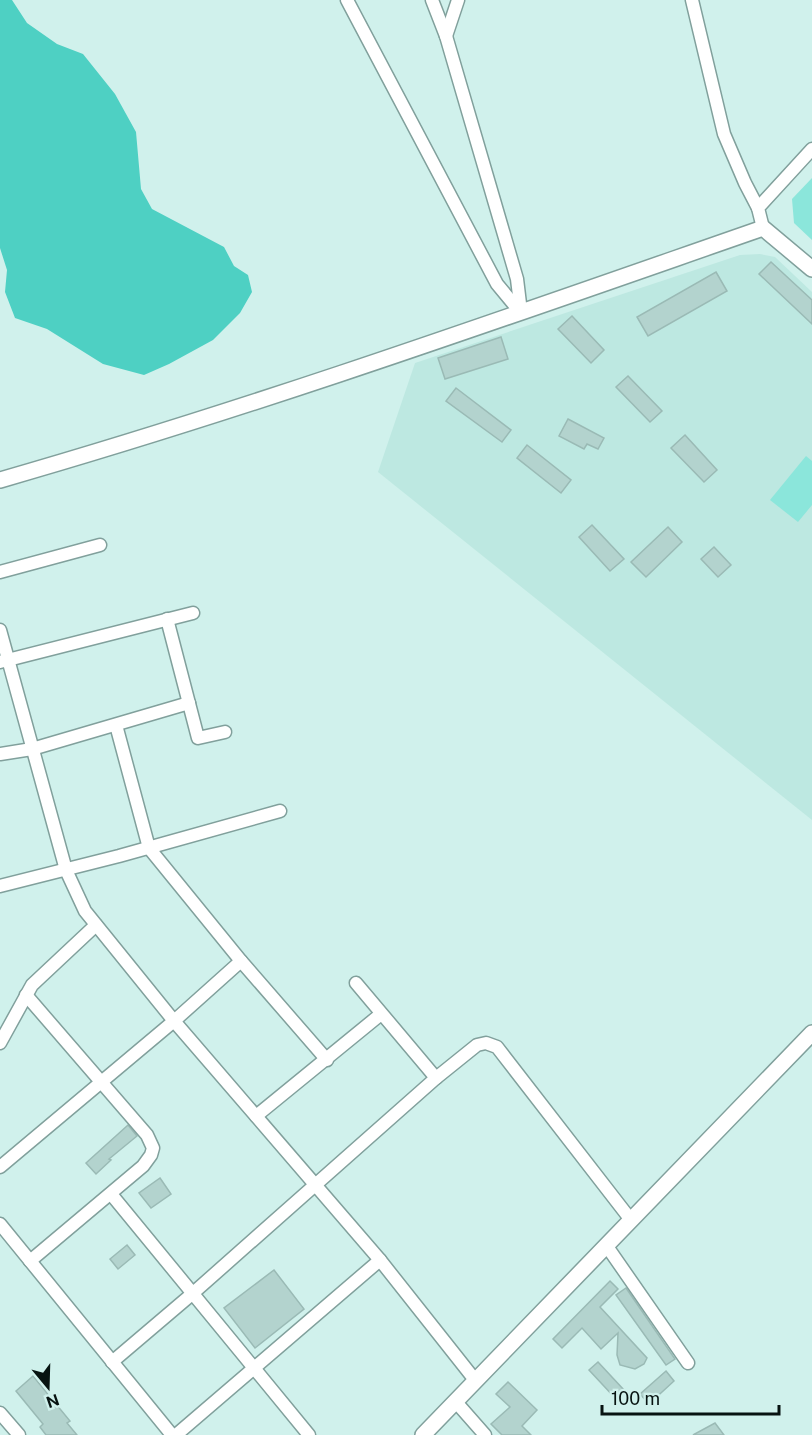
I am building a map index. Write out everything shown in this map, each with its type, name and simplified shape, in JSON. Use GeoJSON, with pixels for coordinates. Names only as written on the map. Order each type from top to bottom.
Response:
{"type":"FeatureCollection","features":[{"type":"Feature","properties":{"kind":"street"},"geometry":{"type":"LineString","coordinates":[[347,0],[497,284],[521,313]]}},
{"type":"Feature","properties":{"kind":"street"},"geometry":{"type":"LineString","coordinates":[[432,0],[446,36],[517,279],[521,313]]}},
{"type":"Feature","properties":{"kind":"street"},"geometry":{"type":"LineString","coordinates":[[446,36],[458,0]]}},
{"type":"Feature","properties":{"kind":"street"},"geometry":{"type":"LineString","coordinates":[[692,0],[724,134],[758,208],[763,228],[812,269]]}},
{"type":"Feature","properties":{"kind":"street"},"geometry":{"type":"LineString","coordinates":[[758,208],[812,149]]}},
{"type":"Feature","properties":{"kind":"street"},"geometry":{"type":"LineString","coordinates":[[0,480],[130,442],[398,355],[763,228]]}},
{"type":"Feature","properties":{"kind":"street"},"geometry":{"type":"LineString","coordinates":[[0,572],[100,545]]}},
{"type":"Feature","properties":{"kind":"street"},"geometry":{"type":"LineString","coordinates":[[4,661],[194,613]]}},
{"type":"Feature","properties":{"kind":"street"},"geometry":{"type":"LineString","coordinates":[[167,619],[198,738],[225,732]]}},
{"type":"Feature","properties":{"kind":"street"},"geometry":{"type":"LineString","coordinates":[[0,630],[4,661],[32,749],[66,870],[85,910],[174,1021],[380,1260],[475,1380]]}},
{"type":"Feature","properties":{"kind":"street"},"geometry":{"type":"LineString","coordinates":[[0,754],[32,749],[189,704]]}},
{"type":"Feature","properties":{"kind":"street"},"geometry":{"type":"LineString","coordinates":[[116,724],[149,848],[241,961],[327,1060]]}},
{"type":"Feature","properties":{"kind":"street"},"geometry":{"type":"LineString","coordinates":[[0,886],[149,848],[280,811]]}},
{"type":"Feature","properties":{"kind":"street"},"geometry":{"type":"LineString","coordinates":[[0,1043],[32,986],[96,925]]}},
{"type":"Feature","properties":{"kind":"street"},"geometry":{"type":"LineString","coordinates":[[0,1167],[174,1021],[241,961]]}},
{"type":"Feature","properties":{"kind":"street"},"geometry":{"type":"LineString","coordinates":[[356,983],[436,1078]]}},
{"type":"Feature","properties":{"kind":"street"},"geometry":{"type":"LineString","coordinates":[[26,995],[147,1135],[153,1148],[143,1166],[30,1261]]}},
{"type":"Feature","properties":{"kind":"street"},"geometry":{"type":"LineString","coordinates":[[256,1116],[381,1014]]}},
{"type":"Feature","properties":{"kind":"street"},"geometry":{"type":"LineString","coordinates":[[423,1435],[812,1033]]}},
{"type":"Feature","properties":{"kind":"street"},"geometry":{"type":"LineString","coordinates":[[112,1362],[436,1078],[477,1045],[486,1043],[497,1047],[631,1220]]}},
{"type":"Feature","properties":{"kind":"street"},"geometry":{"type":"LineString","coordinates":[[111,1194],[309,1435]]}},
{"type":"Feature","properties":{"kind":"street"},"geometry":{"type":"LineString","coordinates":[[0,1224],[174,1435],[380,1260]]}},
{"type":"Feature","properties":{"kind":"street"},"geometry":{"type":"LineString","coordinates":[[606,1245],[688,1363]]}},
{"type":"Feature","properties":{"kind":"street"},"geometry":{"type":"LineString","coordinates":[[456,1402],[485,1435]]}},
{"type":"Feature","properties":{"kind":"street"},"geometry":{"type":"LineString","coordinates":[[0,1413],[19,1435]]}},
{"type":"Feature","properties":{"kind":"shaded area"},"geometry":{"type":"Polygon","coordinates":[[[0,0],[12,0],[27,23],[57,44],[83,54],[115,94],[136,132],[141,189],[152,209],[224,247],[234,266],[248,275],[252,292],[240,313],[213,340],[144,375],[103,364],[47,329],[15,318],[5,292],[7,270],[0,248],[0,0]]]}},
{"type":"Feature","properties":{"kind":"shaded area"},"geometry":{"type":"Polygon","coordinates":[[[812,178],[812,240],[794,223],[792,199],[812,178]]]}},
{"type":"Feature","properties":{"kind":"shaded area"},"geometry":{"type":"Polygon","coordinates":[[[760,254],[775,257],[812,292],[812,820],[378,472],[415,363],[740,255],[760,254]]]}},
{"type":"Feature","properties":{"kind":"shaded area"},"geometry":{"type":"Polygon","coordinates":[[[806,456],[812,461],[812,505],[798,522],[770,500],[806,456]]]}},
{"type":"Feature","properties":{"kind":"building"},"geometry":{"type":"Polygon","coordinates":[[[771,262],[812,300],[812,324],[759,274],[771,262]]]}},
{"type":"Feature","properties":{"kind":"building"},"geometry":{"type":"Polygon","coordinates":[[[716,272],[727,291],[648,336],[637,317],[716,272]]]}},
{"type":"Feature","properties":{"kind":"building"},"geometry":{"type":"Polygon","coordinates":[[[572,316],[604,350],[591,363],[558,329],[572,316]]]}},
{"type":"Feature","properties":{"kind":"building"},"geometry":{"type":"Polygon","coordinates":[[[501,337],[508,359],[445,379],[438,358],[501,337]]]}},
{"type":"Feature","properties":{"kind":"building"},"geometry":{"type":"Polygon","coordinates":[[[628,376],[662,411],[650,422],[616,387],[628,376]]]}},
{"type":"Feature","properties":{"kind":"building"},"geometry":{"type":"Polygon","coordinates":[[[456,388],[511,430],[502,442],[446,401],[456,388]]]}},
{"type":"Feature","properties":{"kind":"building"},"geometry":{"type":"Polygon","coordinates":[[[568,419],[604,438],[598,449],[587,444],[584,449],[559,436],[568,419]]]}},
{"type":"Feature","properties":{"kind":"building"},"geometry":{"type":"Polygon","coordinates":[[[685,435],[717,470],[704,482],[671,448],[685,435]]]}},
{"type":"Feature","properties":{"kind":"building"},"geometry":{"type":"Polygon","coordinates":[[[527,445],[571,480],[561,493],[517,458],[527,445]]]}},
{"type":"Feature","properties":{"kind":"building"},"geometry":{"type":"Polygon","coordinates":[[[592,525],[624,559],[610,571],[579,537],[592,525]]]}},
{"type":"Feature","properties":{"kind":"building"},"geometry":{"type":"Polygon","coordinates":[[[668,527],[682,542],[646,577],[631,562],[668,527]]]}},
{"type":"Feature","properties":{"kind":"building"},"geometry":{"type":"Polygon","coordinates":[[[714,547],[731,565],[718,577],[701,559],[714,547]]]}},
{"type":"Feature","properties":{"kind":"building"},"geometry":{"type":"Polygon","coordinates":[[[128,1125],[137,1136],[109,1159],[111,1160],[96,1174],[86,1163],[128,1125]]]}},
{"type":"Feature","properties":{"kind":"building"},"geometry":{"type":"Polygon","coordinates":[[[160,1178],[171,1194],[151,1208],[139,1193],[160,1178]]]}},
{"type":"Feature","properties":{"kind":"building"},"geometry":{"type":"Polygon","coordinates":[[[127,1245],[135,1255],[118,1269],[110,1259],[127,1245]]]}},
{"type":"Feature","properties":{"kind":"building"},"geometry":{"type":"Polygon","coordinates":[[[274,1270],[304,1309],[255,1348],[224,1308],[274,1270]]]}},
{"type":"Feature","properties":{"kind":"building"},"geometry":{"type":"Polygon","coordinates":[[[610,1281],[618,1289],[600,1307],[647,1358],[644,1364],[635,1369],[620,1365],[617,1355],[618,1333],[601,1349],[582,1328],[562,1348],[553,1339],[610,1281]]]}},
{"type":"Feature","properties":{"kind":"building"},"geometry":{"type":"Polygon","coordinates":[[[626,1288],[675,1359],[666,1365],[616,1295],[626,1288]]]}},
{"type":"Feature","properties":{"kind":"building"},"geometry":{"type":"Polygon","coordinates":[[[598,1362],[624,1390],[615,1398],[589,1370],[598,1362]]]}},
{"type":"Feature","properties":{"kind":"building"},"geometry":{"type":"Polygon","coordinates":[[[666,1371],[674,1381],[649,1404],[640,1394],[666,1371]]]}},
{"type":"Feature","properties":{"kind":"building"},"geometry":{"type":"Polygon","coordinates":[[[33,1376],[70,1421],[67,1423],[77,1435],[46,1435],[40,1427],[43,1424],[16,1391],[33,1376]]]}},
{"type":"Feature","properties":{"kind":"building"},"geometry":{"type":"Polygon","coordinates":[[[508,1382],[537,1410],[522,1426],[531,1435],[502,1435],[491,1424],[510,1407],[496,1394],[508,1382]]]}},
{"type":"Feature","properties":{"kind":"building"},"geometry":{"type":"Polygon","coordinates":[[[715,1423],[724,1435],[693,1435],[715,1423]]]}}]}
